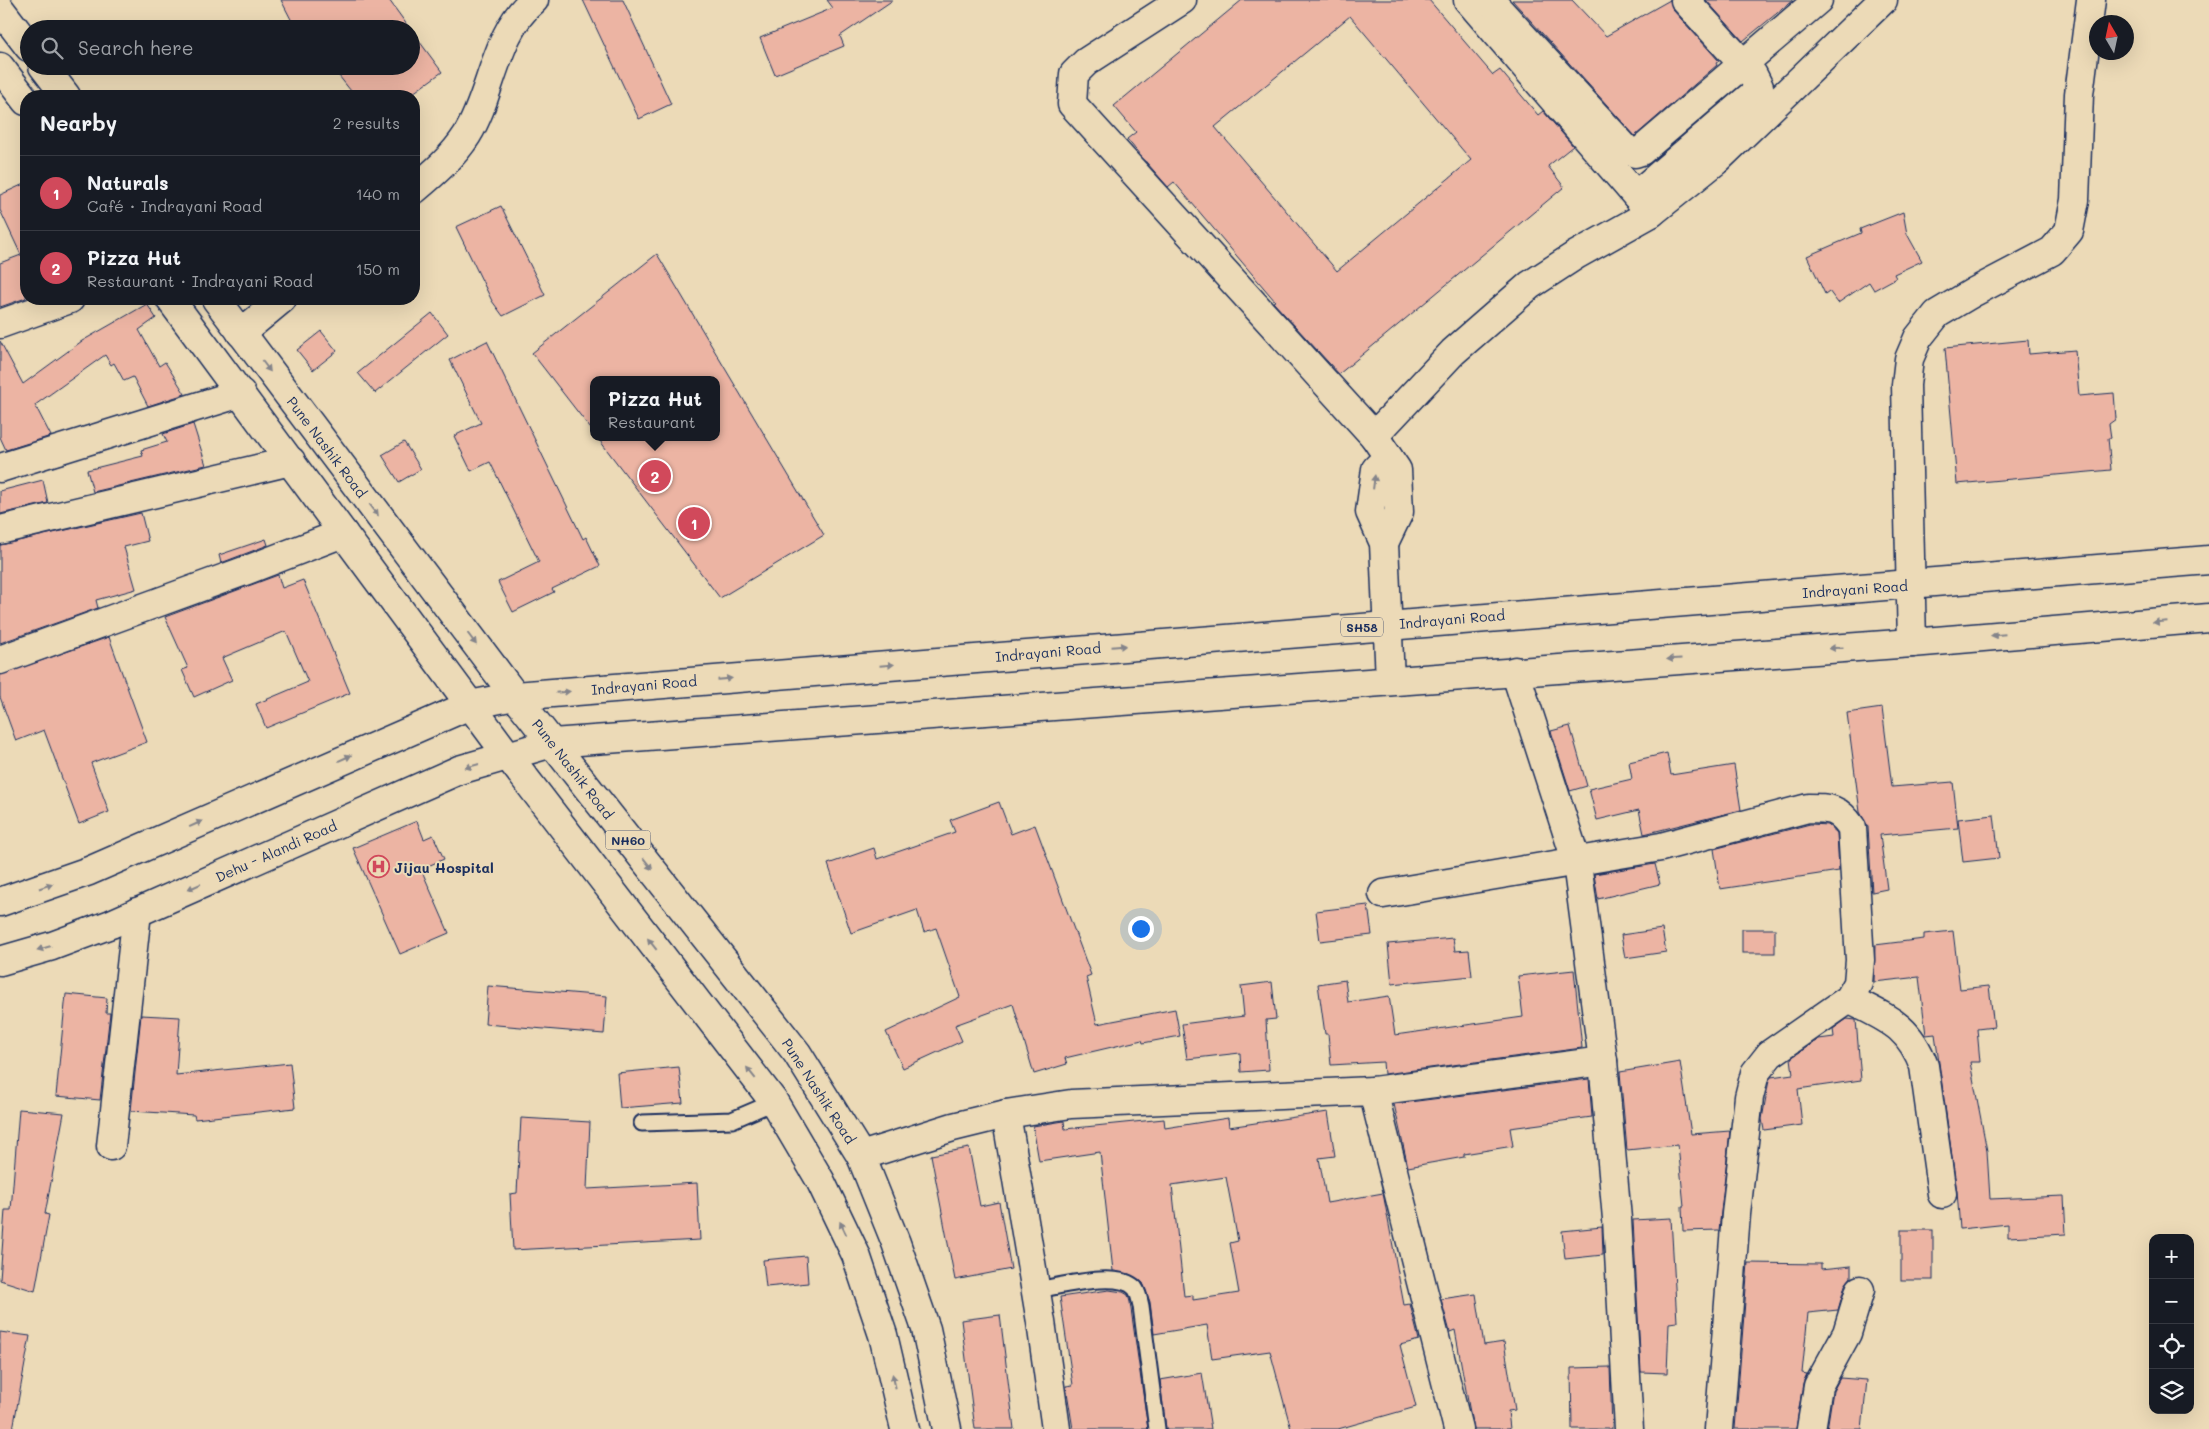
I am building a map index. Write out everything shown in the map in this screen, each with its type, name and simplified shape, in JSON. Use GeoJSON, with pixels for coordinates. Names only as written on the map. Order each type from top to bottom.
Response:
{"type":"FeatureCollection","features":[{"type":"Feature","properties":{"kind":"main road"},"geometry":{"type":"LineString","coordinates":[[420,184],[450,157],[467,134],[509,33],[525,7],[534,0]]}},
{"type":"Feature","properties":{"kind":"main road"},"geometry":{"type":"LineString","coordinates":[[1182,0],[1086,62],[1074,74],[1072,104],[1381,446]]}},
{"type":"Feature","properties":{"kind":"main road"},"geometry":{"type":"LineString","coordinates":[[1468,0],[1643,204]]}},
{"type":"Feature","properties":{"kind":"main road"},"geometry":{"type":"LineString","coordinates":[[1490,0],[1631,153],[1641,151],[1818,0]]}},
{"type":"Feature","properties":{"kind":"main road"},"geometry":{"type":"LineString","coordinates":[[1643,204],[1757,92],[1758,81],[1685,0]]}},
{"type":"Feature","properties":{"kind":"main road"},"geometry":{"type":"LineString","coordinates":[[1390,681],[1386,624],[1384,543],[1370,512],[1381,446],[1453,352],[1530,284],[1576,255],[1643,204],[1717,160],[1883,0]]}},
{"type":"Feature","properties":{"kind":"main road"},"geometry":{"type":"LineString","coordinates":[[1912,643],[1906,385],[1909,359],[1918,338],[1938,314],[1974,292],[2052,251],[2069,231],[2075,200],[2079,94],[2091,0]]}},
{"type":"Feature","properties":{"kind":"main road"},"geometry":{"type":"LineString","coordinates":[[0,8],[20,35]]}},
{"type":"Feature","properties":{"kind":"main road"},"geometry":{"type":"LineString","coordinates":[[0,66],[20,93]]}},
{"type":"Feature","properties":{"kind":"main road"},"geometry":{"type":"LineString","coordinates":[[51,75],[62,90]]}},
{"type":"Feature","properties":{"kind":"main road"},"geometry":{"type":"LineString","coordinates":[[0,324],[53,305]]}},
{"type":"Feature","properties":{"kind":"main road","name":"NH60"},"geometry":{"type":"LineString","coordinates":[[175,305],[508,756],[774,1102],[820,1180],[856,1255],[883,1335],[905,1429]]}},
{"type":"Feature","properties":{"kind":"main road","name":"Pune Nashik Road"},"geometry":{"type":"LineString","coordinates":[[221,305],[515,696],[796,1053],[861,1156],[896,1243],[926,1329],[947,1429]]}},
{"type":"Feature","properties":{"kind":"main road"},"geometry":{"type":"LineString","coordinates":[[241,332],[275,305]]}},
{"type":"Feature","properties":{"kind":"main road"},"geometry":{"type":"LineString","coordinates":[[0,468],[241,393]]}},
{"type":"Feature","properties":{"kind":"main road"},"geometry":{"type":"LineString","coordinates":[[0,530],[291,461]]}},
{"type":"Feature","properties":{"kind":"main road"},"geometry":{"type":"LineString","coordinates":[[0,660],[238,574],[344,533]]}},
{"type":"Feature","properties":{"kind":"main road","name":"Indrayani Road"},"geometry":{"type":"LineString","coordinates":[[515,696],[1386,624],[1911,585],[2209,560]]}},
{"type":"Feature","properties":{"kind":"main road"},"geometry":{"type":"LineString","coordinates":[[552,743],[1912,643],[2209,618]]}},
{"type":"Feature","properties":{"kind":"main road"},"geometry":{"type":"LineString","coordinates":[[1515,671],[1577,863],[1602,1061],[1618,1229],[1629,1429]]}},
{"type":"Feature","properties":{"kind":"main road"},"geometry":{"type":"LineString","coordinates":[[0,902],[89,871],[470,705],[515,696]]}},
{"type":"Feature","properties":{"kind":"main road","name":"Dehu - Alandi Road"},"geometry":{"type":"LineString","coordinates":[[0,962],[52,946],[137,912],[459,770],[552,743]]}},
{"type":"Feature","properties":{"kind":"main road"},"geometry":{"type":"LineString","coordinates":[[1383,894],[1577,863],[1661,847],[1808,808],[1830,808],[1844,816],[1852,828],[1860,960],[1858,983],[1849,999],[1770,1054],[1755,1073],[1749,1097],[1736,1214],[1719,1429]]}},
{"type":"Feature","properties":{"kind":"main road"},"geometry":{"type":"LineString","coordinates":[[111,1146],[137,912]]}},
{"type":"Feature","properties":{"kind":"main road"},"geometry":{"type":"LineString","coordinates":[[1849,999],[1890,1021],[1907,1034],[1917,1049],[1924,1066],[1942,1194]]}},
{"type":"Feature","properties":{"kind":"main road"},"geometry":{"type":"LineString","coordinates":[[861,1156],[953,1127],[1006,1114],[1070,1104],[1373,1091],[1602,1061]]}},
{"type":"Feature","properties":{"kind":"main road"},"geometry":{"type":"LineString","coordinates":[[1373,1091],[1458,1429]]}},
{"type":"Feature","properties":{"kind":"main road"},"geometry":{"type":"LineString","coordinates":[[1006,1114],[1036,1290],[1056,1429]]}},
{"type":"Feature","properties":{"kind":"main road"},"geometry":{"type":"LineString","coordinates":[[1811,1429],[1818,1386],[1847,1333],[1860,1290]]}},
{"type":"Feature","properties":{"kind":"lane"},"geometry":{"type":"LineString","coordinates":[[642,1123],[732,1120],[774,1102]]}},
{"type":"Feature","properties":{"kind":"lane"},"geometry":{"type":"LineString","coordinates":[[1036,1290],[1110,1279],[1126,1282],[1136,1288],[1141,1306],[1157,1429]]}},
{"type":"Feature","properties":{"kind":"building"},"geometry":{"type":"Polygon","coordinates":[[[281,0],[389,0],[403,20],[291,20],[281,0]]]}},
{"type":"Feature","properties":{"kind":"building"},"geometry":{"type":"Polygon","coordinates":[[[583,0],[623,0],[671,104],[639,119],[583,0]]]}},
{"type":"Feature","properties":{"kind":"building"},"geometry":{"type":"Polygon","coordinates":[[[827,0],[893,0],[840,36],[844,46],[775,75],[760,38],[833,8],[827,0]]]}},
{"type":"Feature","properties":{"kind":"building"},"geometry":{"type":"Polygon","coordinates":[[[1242,0],[1429,0],[1493,75],[1500,70],[1538,115],[1543,111],[1573,146],[1548,166],[1564,187],[1339,374],[1273,302],[1275,301],[1174,182],[1168,187],[1140,155],[1127,139],[1136,132],[1114,106],[1242,0]],[[1350,16],[1215,127],[1337,271],[1471,160],[1350,16]]]}},
{"type":"Feature","properties":{"kind":"building"},"geometry":{"type":"Polygon","coordinates":[[[1512,0],[1572,0],[1606,36],[1670,0],[1673,10],[1719,61],[1716,63],[1717,65],[1635,136],[1512,0]]]}},
{"type":"Feature","properties":{"kind":"building"},"geometry":{"type":"Polygon","coordinates":[[[1706,0],[1793,0],[1743,41],[1706,0]]]}},
{"type":"Feature","properties":{"kind":"building"},"geometry":{"type":"Polygon","coordinates":[[[420,42],[442,72],[417,90],[350,90],[338,75],[420,75],[420,42]]]}},
{"type":"Feature","properties":{"kind":"building"},"geometry":{"type":"Polygon","coordinates":[[[20,186],[20,253],[0,210],[0,195],[20,186]]]}},
{"type":"Feature","properties":{"kind":"building"},"geometry":{"type":"Polygon","coordinates":[[[501,206],[545,295],[503,316],[492,301],[456,227],[501,206]]]}},
{"type":"Feature","properties":{"kind":"building"},"geometry":{"type":"Polygon","coordinates":[[[1903,212],[1907,234],[1922,261],[1894,274],[1896,278],[1874,290],[1869,282],[1838,303],[1829,291],[1825,294],[1807,256],[1861,233],[1860,229],[1903,212]]]}},
{"type":"Feature","properties":{"kind":"building"},"geometry":{"type":"Polygon","coordinates":[[[657,254],[824,535],[720,598],[600,441],[720,441],[720,376],[590,376],[590,428],[532,353],[657,254]]]}},
{"type":"Feature","properties":{"kind":"building"},"geometry":{"type":"Polygon","coordinates":[[[20,255],[20,300],[0,307],[0,263],[20,255]]]}},
{"type":"Feature","properties":{"kind":"building"},"geometry":{"type":"Polygon","coordinates":[[[148,305],[156,318],[139,330],[159,366],[165,362],[185,394],[148,406],[133,377],[124,381],[114,363],[111,365],[105,355],[35,405],[51,436],[6,450],[0,437],[0,341],[23,384],[82,341],[148,305]]]}},
{"type":"Feature","properties":{"kind":"building"},"geometry":{"type":"Polygon","coordinates":[[[432,313],[448,334],[375,393],[358,373],[432,313]]]}},
{"type":"Feature","properties":{"kind":"building"},"geometry":{"type":"Polygon","coordinates":[[[321,331],[337,351],[313,370],[297,350],[321,331]]]}},
{"type":"Feature","properties":{"kind":"building"},"geometry":{"type":"Polygon","coordinates":[[[2028,340],[2029,354],[2075,350],[2079,396],[2114,393],[2116,419],[2109,424],[2111,438],[2108,438],[2111,470],[1957,484],[1945,348],[2028,340]]]}},
{"type":"Feature","properties":{"kind":"building"},"geometry":{"type":"Polygon","coordinates":[[[487,341],[583,539],[586,537],[600,566],[552,589],[554,592],[513,612],[498,582],[539,562],[490,462],[471,471],[454,436],[481,423],[450,360],[487,341]]]}},
{"type":"Feature","properties":{"kind":"building"},"geometry":{"type":"Polygon","coordinates":[[[193,424],[206,465],[93,492],[87,470],[143,456],[141,450],[167,442],[163,434],[193,424]]]}},
{"type":"Feature","properties":{"kind":"building"},"geometry":{"type":"Polygon","coordinates":[[[404,442],[421,469],[399,482],[382,455],[404,442]]]}},
{"type":"Feature","properties":{"kind":"building"},"geometry":{"type":"Polygon","coordinates":[[[43,480],[48,503],[0,514],[0,491],[43,480]]]}},
{"type":"Feature","properties":{"kind":"building"},"geometry":{"type":"Polygon","coordinates":[[[141,513],[148,541],[124,547],[136,589],[96,600],[98,608],[0,643],[0,545],[141,513]]]}},
{"type":"Feature","properties":{"kind":"building"},"geometry":{"type":"Polygon","coordinates":[[[266,539],[268,545],[221,563],[219,555],[266,539]]]}},
{"type":"Feature","properties":{"kind":"building"},"geometry":{"type":"Polygon","coordinates":[[[278,575],[282,588],[303,580],[350,693],[266,728],[256,704],[308,682],[286,631],[222,658],[232,680],[194,697],[182,670],[188,668],[165,617],[278,575]]]}},
{"type":"Feature","properties":{"kind":"building"},"geometry":{"type":"Polygon","coordinates":[[[109,637],[147,742],[91,763],[109,812],[79,824],[44,730],[16,741],[0,697],[0,675],[109,637]]]}},
{"type":"Feature","properties":{"kind":"building"},"geometry":{"type":"Polygon","coordinates":[[[1882,708],[1892,787],[1953,782],[1958,828],[1880,835],[1887,889],[1872,892],[1868,827],[1860,812],[1847,713],[1882,708]]]}},
{"type":"Feature","properties":{"kind":"building"},"geometry":{"type":"Polygon","coordinates":[[[1570,726],[1587,786],[1570,791],[1551,731],[1570,726]]]}},
{"type":"Feature","properties":{"kind":"building"},"geometry":{"type":"Polygon","coordinates":[[[1667,753],[1671,775],[1734,765],[1741,810],[1644,834],[1639,810],[1597,820],[1589,789],[1632,779],[1629,762],[1667,753]]]}},
{"type":"Feature","properties":{"kind":"building"},"geometry":{"type":"Polygon","coordinates":[[[999,802],[1011,834],[1035,825],[1091,975],[1086,977],[1097,1024],[1175,1009],[1180,1036],[1143,1043],[1142,1040],[1065,1058],[1067,1064],[1034,1074],[1013,1004],[955,1025],[962,1041],[903,1068],[886,1032],[960,997],[936,928],[924,932],[917,910],[851,933],[828,864],[874,848],[877,859],[955,832],[950,820],[999,802]]]}},
{"type":"Feature","properties":{"kind":"building"},"geometry":{"type":"Polygon","coordinates":[[[1994,815],[1999,858],[1963,862],[1958,819],[1994,815]]]}},
{"type":"Feature","properties":{"kind":"building"},"geometry":{"type":"Polygon","coordinates":[[[417,821],[424,839],[433,835],[444,859],[421,869],[449,933],[400,954],[353,848],[417,821]]]}},
{"type":"Feature","properties":{"kind":"building"},"geometry":{"type":"Polygon","coordinates":[[[1810,824],[1828,825],[1837,833],[1839,871],[1720,889],[1714,849],[1810,824]]]}},
{"type":"Feature","properties":{"kind":"building"},"geometry":{"type":"Polygon","coordinates":[[[1655,864],[1660,884],[1598,899],[1594,874],[1655,864]]]}},
{"type":"Feature","properties":{"kind":"building"},"geometry":{"type":"Polygon","coordinates":[[[1368,905],[1372,935],[1320,941],[1316,911],[1368,905]]]}},
{"type":"Feature","properties":{"kind":"building"},"geometry":{"type":"Polygon","coordinates":[[[1662,929],[1666,952],[1625,958],[1621,935],[1662,929]]]}},
{"type":"Feature","properties":{"kind":"building"},"geometry":{"type":"Polygon","coordinates":[[[1742,929],[1775,929],[1775,953],[1742,953],[1742,929]]]}},
{"type":"Feature","properties":{"kind":"building"},"geometry":{"type":"Polygon","coordinates":[[[1953,931],[1960,989],[1989,986],[1994,1027],[1977,1029],[1980,1062],[1970,1062],[1987,1151],[1990,1199],[2064,1196],[2066,1234],[2008,1237],[2008,1224],[1960,1229],[1957,1192],[1935,1034],[1926,1035],[1919,977],[1874,982],[1875,945],[1924,939],[1924,934],[1953,931]]]}},
{"type":"Feature","properties":{"kind":"building"},"geometry":{"type":"Polygon","coordinates":[[[1453,938],[1455,951],[1469,950],[1472,976],[1392,984],[1388,944],[1453,938]]]}},
{"type":"Feature","properties":{"kind":"building"},"geometry":{"type":"Polygon","coordinates":[[[1574,970],[1582,1048],[1384,1074],[1383,1062],[1331,1065],[1328,1034],[1325,1034],[1318,984],[1345,980],[1348,1002],[1389,996],[1395,1035],[1523,1017],[1518,976],[1574,970]]]}},
{"type":"Feature","properties":{"kind":"building"},"geometry":{"type":"Polygon","coordinates":[[[1272,982],[1276,1019],[1266,1020],[1269,1070],[1241,1072],[1240,1053],[1187,1059],[1182,1024],[1244,1016],[1241,986],[1272,982]]]}},
{"type":"Feature","properties":{"kind":"building"},"geometry":{"type":"Polygon","coordinates":[[[488,986],[607,996],[604,1034],[485,1024],[488,986]]]}},
{"type":"Feature","properties":{"kind":"building"},"geometry":{"type":"Polygon","coordinates":[[[66,994],[107,998],[106,1013],[110,1013],[100,1100],[56,1096],[66,994]]]}},
{"type":"Feature","properties":{"kind":"building"},"geometry":{"type":"Polygon","coordinates":[[[141,1015],[180,1017],[176,1075],[290,1063],[295,1108],[195,1119],[194,1115],[131,1111],[141,1015]]]}},
{"type":"Feature","properties":{"kind":"building"},"geometry":{"type":"Polygon","coordinates":[[[1847,1019],[1856,1020],[1861,1080],[1798,1089],[1802,1125],[1764,1130],[1762,1119],[1771,1077],[1793,1074],[1791,1058],[1819,1039],[1834,1037],[1833,1029],[1847,1019]]]}},
{"type":"Feature","properties":{"kind":"building"},"geometry":{"type":"Polygon","coordinates":[[[1680,1062],[1691,1134],[1730,1131],[1719,1230],[1683,1231],[1682,1206],[1684,1206],[1678,1145],[1627,1150],[1620,1072],[1680,1062]]]}},
{"type":"Feature","properties":{"kind":"building"},"geometry":{"type":"Polygon","coordinates":[[[679,1067],[683,1103],[620,1108],[617,1073],[679,1067]]]}},
{"type":"Feature","properties":{"kind":"building"},"geometry":{"type":"Polygon","coordinates":[[[1589,1079],[1592,1117],[1510,1128],[1513,1146],[1464,1154],[1464,1157],[1408,1167],[1394,1104],[1589,1079]]]}},
{"type":"Feature","properties":{"kind":"building"},"geometry":{"type":"Polygon","coordinates":[[[19,1109],[64,1113],[45,1214],[49,1215],[35,1291],[0,1280],[5,1210],[11,1210],[19,1109]]]}},
{"type":"Feature","properties":{"kind":"building"},"geometry":{"type":"Polygon","coordinates":[[[1328,1112],[1335,1156],[1319,1158],[1327,1203],[1383,1193],[1404,1305],[1410,1304],[1419,1340],[1400,1345],[1416,1407],[1338,1429],[1291,1429],[1270,1351],[1212,1359],[1207,1325],[1154,1334],[1150,1302],[1143,1283],[1129,1274],[1113,1271],[1100,1152],[1039,1161],[1033,1126],[1064,1121],[1065,1129],[1164,1119],[1165,1128],[1228,1118],[1229,1127],[1328,1112]],[[1226,1177],[1172,1185],[1184,1296],[1193,1295],[1193,1300],[1239,1293],[1230,1243],[1238,1241],[1226,1177]]]}},
{"type":"Feature","properties":{"kind":"building"},"geometry":{"type":"Polygon","coordinates":[[[521,1118],[590,1122],[587,1189],[697,1183],[700,1240],[513,1250],[510,1194],[517,1193],[521,1118]]]}},
{"type":"Feature","properties":{"kind":"building"},"geometry":{"type":"Polygon","coordinates":[[[969,1148],[980,1206],[999,1202],[1011,1269],[955,1280],[931,1155],[969,1148]]]}},
{"type":"Feature","properties":{"kind":"building"},"geometry":{"type":"Polygon","coordinates":[[[1671,1218],[1677,1322],[1669,1323],[1667,1373],[1641,1372],[1633,1220],[1671,1218]]]}},
{"type":"Feature","properties":{"kind":"building"},"geometry":{"type":"Polygon","coordinates":[[[1602,1227],[1603,1255],[1565,1259],[1562,1231],[1602,1227]]]}},
{"type":"Feature","properties":{"kind":"building"},"geometry":{"type":"Polygon","coordinates":[[[1901,1230],[1933,1230],[1933,1280],[1901,1280],[1901,1230]]]}},
{"type":"Feature","properties":{"kind":"building"},"geometry":{"type":"Polygon","coordinates":[[[806,1256],[808,1283],[766,1287],[763,1260],[806,1256]]]}},
{"type":"Feature","properties":{"kind":"building"},"geometry":{"type":"Polygon","coordinates":[[[1748,1263],[1821,1264],[1821,1269],[1851,1266],[1851,1277],[1845,1285],[1838,1310],[1808,1313],[1802,1373],[1807,1374],[1803,1383],[1796,1429],[1735,1429],[1748,1263]]]}},
{"type":"Feature","properties":{"kind":"building"},"geometry":{"type":"Polygon","coordinates":[[[1109,1290],[1123,1292],[1128,1295],[1130,1302],[1148,1429],[1073,1429],[1066,1386],[1073,1385],[1060,1297],[1109,1290]]]}},
{"type":"Feature","properties":{"kind":"building"},"geometry":{"type":"Polygon","coordinates":[[[1476,1294],[1484,1345],[1504,1342],[1515,1410],[1508,1411],[1510,1429],[1473,1429],[1455,1330],[1450,1332],[1441,1299],[1476,1294]]]}},
{"type":"Feature","properties":{"kind":"building"},"geometry":{"type":"Polygon","coordinates":[[[1000,1315],[1014,1429],[975,1429],[961,1320],[1000,1315]]]}},
{"type":"Feature","properties":{"kind":"building"},"geometry":{"type":"Polygon","coordinates":[[[0,1332],[30,1336],[13,1429],[0,1429],[0,1332]]]}},
{"type":"Feature","properties":{"kind":"building"},"geometry":{"type":"Polygon","coordinates":[[[1610,1367],[1612,1429],[1572,1429],[1571,1368],[1610,1367]]]}},
{"type":"Feature","properties":{"kind":"building"},"geometry":{"type":"Polygon","coordinates":[[[1202,1373],[1211,1429],[1166,1429],[1160,1380],[1202,1373]]]}},
{"type":"Feature","properties":{"kind":"building"},"geometry":{"type":"Polygon","coordinates":[[[1840,1378],[1867,1380],[1862,1429],[1827,1429],[1833,1391],[1840,1378]]]}},
{"type":"Feature","properties":{"kind":"place","name":"Pizza Hut"},"geometry":{"type":"Point","coordinates":[655,476]}},
{"type":"Feature","properties":{"kind":"place","name":"Naturals"},"geometry":{"type":"Point","coordinates":[694,523]}},
{"type":"Feature","properties":{"kind":"place","name":"Jijau Hospital"},"geometry":{"type":"Point","coordinates":[378,867]}}]}
